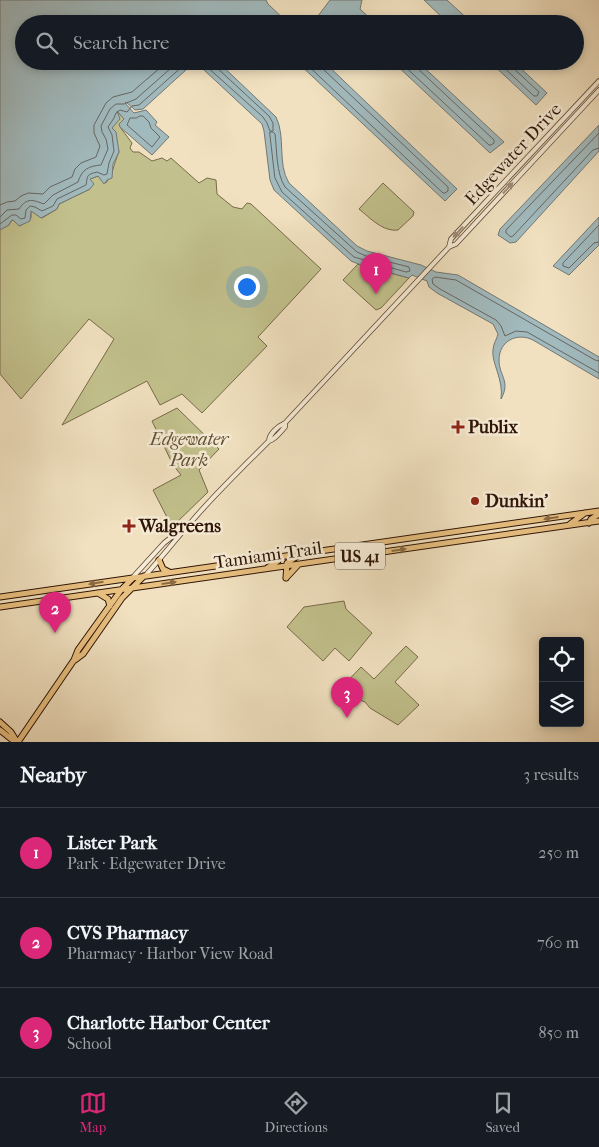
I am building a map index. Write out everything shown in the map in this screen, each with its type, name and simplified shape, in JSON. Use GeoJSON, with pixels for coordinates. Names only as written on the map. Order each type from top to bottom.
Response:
{"type":"FeatureCollection","features":[{"type":"Feature","properties":{"kind":"main road","name":"Tamiami Trail"},"geometry":{"type":"LineString","coordinates":[[3,597],[599,512]]}},
{"type":"Feature","properties":{"kind":"main road"},"geometry":{"type":"LineString","coordinates":[[589,523],[599,512]]}},
{"type":"Feature","properties":{"kind":"main road"},"geometry":{"type":"LineString","coordinates":[[566,526],[586,513]]}},
{"type":"Feature","properties":{"kind":"main road","name":"Tamiami Trail"},"geometry":{"type":"LineString","coordinates":[[0,607],[599,522]]}},
{"type":"Feature","properties":{"kind":"main road"},"geometry":{"type":"LineString","coordinates":[[298,565],[286,578],[286,566],[289,561],[302,554]]}},
{"type":"Feature","properties":{"kind":"main road"},"geometry":{"type":"LineString","coordinates":[[265,569],[274,564],[280,557]]}},
{"type":"Feature","properties":{"kind":"main road"},"geometry":{"type":"LineString","coordinates":[[159,560],[162,569],[170,572]]}},
{"type":"Feature","properties":{"kind":"main road"},"geometry":{"type":"LineString","coordinates":[[74,660],[83,654],[130,589],[145,576]]}},
{"type":"Feature","properties":{"kind":"main road"},"geometry":{"type":"LineString","coordinates":[[17,742],[74,660],[78,650],[121,590],[133,577]]}},
{"type":"Feature","properties":{"kind":"main road"},"geometry":{"type":"LineString","coordinates":[[98,593],[108,599],[110,606]]}},
{"type":"Feature","properties":{"kind":"main road"},"geometry":{"type":"LineString","coordinates":[[0,602],[3,597]]}},
{"type":"Feature","properties":{"kind":"main road"},"geometry":{"type":"LineString","coordinates":[[43,602],[55,608],[55,614]]}},
{"type":"Feature","properties":{"kind":"main road"},"geometry":{"type":"LineString","coordinates":[[0,722],[11,732],[17,742]]}},
{"type":"Feature","properties":{"kind":"main road"},"geometry":{"type":"LineString","coordinates":[[0,730],[17,742]]}},
{"type":"Feature","properties":{"kind":"street","name":"Edgewater Drive"},"geometry":{"type":"LineString","coordinates":[[145,576],[193,520],[269,441],[269,437],[274,431],[285,423],[418,280],[449,246],[451,239],[599,81]]}},
{"type":"Feature","properties":{"kind":"street","name":"Edgewater Drive"},"geometry":{"type":"LineString","coordinates":[[449,246],[456,244],[599,90]]}},
{"type":"Feature","properties":{"kind":"street","name":"Edgewater Drive"},"geometry":{"type":"LineString","coordinates":[[133,577],[164,543],[193,520]]}},
{"type":"Feature","properties":{"kind":"green space"},"geometry":{"type":"Polygon","coordinates":[[[117,111],[124,119],[120,127],[132,143],[130,148],[133,152],[139,152],[152,161],[162,158],[167,161],[171,158],[199,183],[207,178],[216,180],[217,194],[233,207],[242,209],[247,203],[251,204],[321,269],[258,337],[267,346],[202,413],[182,394],[160,405],[147,381],[62,425],[114,339],[89,319],[21,399],[0,374],[0,229],[9,225],[13,220],[20,226],[31,218],[31,210],[42,218],[57,209],[59,204],[90,189],[90,179],[98,176],[106,183],[111,175],[119,152],[112,128],[117,111]]]}},
{"type":"Feature","properties":{"kind":"green space"},"geometry":{"type":"Polygon","coordinates":[[[383,183],[414,212],[413,216],[398,230],[382,227],[359,209],[383,183]]]}},
{"type":"Feature","properties":{"kind":"green space"},"geometry":{"type":"Polygon","coordinates":[[[358,264],[409,278],[381,308],[376,310],[343,280],[358,264]]]}},
{"type":"Feature","properties":{"kind":"green space","name":"Edgewater Park"},"geometry":{"type":"Polygon","coordinates":[[[177,408],[219,449],[199,470],[208,492],[172,527],[153,490],[181,475],[173,465],[152,421],[177,408]]]}},
{"type":"Feature","properties":{"kind":"green space"},"geometry":{"type":"Polygon","coordinates":[[[344,601],[346,609],[372,633],[349,661],[335,648],[323,661],[287,627],[304,607],[344,601]]]}},
{"type":"Feature","properties":{"kind":"green space"},"geometry":{"type":"Polygon","coordinates":[[[406,646],[418,657],[395,682],[419,705],[398,725],[370,708],[365,702],[344,694],[337,695],[337,692],[361,667],[374,679],[406,646]]]}},
{"type":"Feature","properties":{"kind":"water"},"geometry":{"type":"Polygon","coordinates":[[[0,0],[266,0],[280,15],[15,15],[15,70],[186,70],[143,109],[135,110],[125,103],[134,113],[146,110],[157,122],[155,125],[169,137],[152,155],[120,127],[119,124],[124,119],[117,111],[120,119],[112,128],[116,132],[119,152],[113,164],[112,178],[104,184],[98,176],[90,179],[94,184],[90,189],[59,204],[57,209],[41,218],[31,211],[30,221],[19,226],[13,220],[9,225],[0,230],[0,0]]]}},
{"type":"Feature","properties":{"kind":"water"},"geometry":{"type":"Polygon","coordinates":[[[330,0],[362,0],[360,9],[366,15],[319,15],[330,0]]]}},
{"type":"Feature","properties":{"kind":"water"},"geometry":{"type":"Polygon","coordinates":[[[424,0],[447,0],[463,15],[440,15],[424,0]]]}},
{"type":"Feature","properties":{"kind":"water"},"geometry":{"type":"Polygon","coordinates":[[[204,70],[226,70],[276,117],[281,133],[283,167],[289,183],[357,246],[367,251],[421,265],[436,272],[458,275],[599,357],[599,379],[533,340],[521,337],[515,338],[506,343],[500,353],[499,366],[505,383],[501,399],[501,385],[493,355],[498,334],[493,324],[437,293],[429,287],[427,281],[412,275],[409,278],[351,261],[274,190],[270,180],[262,124],[204,70]]]}},
{"type":"Feature","properties":{"kind":"water"},"geometry":{"type":"Polygon","coordinates":[[[306,70],[332,70],[457,189],[445,201],[306,70]]]}},
{"type":"Feature","properties":{"kind":"water"},"geometry":{"type":"Polygon","coordinates":[[[402,70],[427,70],[504,142],[490,153],[402,70]]]}},
{"type":"Feature","properties":{"kind":"water"},"geometry":{"type":"Polygon","coordinates":[[[499,70],[523,70],[547,93],[536,105],[499,70]]]}},
{"type":"Feature","properties":{"kind":"water"},"geometry":{"type":"Polygon","coordinates":[[[599,125],[599,151],[516,242],[510,243],[498,235],[500,229],[599,125]]]}},
{"type":"Feature","properties":{"kind":"water"},"geometry":{"type":"Polygon","coordinates":[[[599,217],[599,245],[569,275],[553,266],[599,217]]]}},
{"type":"Feature","properties":{"kind":"place","name":"Lister Park"},"geometry":{"type":"Point","coordinates":[376,294]}},
{"type":"Feature","properties":{"kind":"place","name":"Publix"},"geometry":{"type":"Point","coordinates":[458,427]}},
{"type":"Feature","properties":{"kind":"place","name":"Dunkin'"},"geometry":{"type":"Point","coordinates":[475,501]}},
{"type":"Feature","properties":{"kind":"place","name":"Walgreens"},"geometry":{"type":"Point","coordinates":[129,526]}},
{"type":"Feature","properties":{"kind":"place","name":"CVS Pharmacy"},"geometry":{"type":"Point","coordinates":[55,633]}},
{"type":"Feature","properties":{"kind":"place","name":"Charlotte Harbor Center"},"geometry":{"type":"Point","coordinates":[347,718]}}]}
